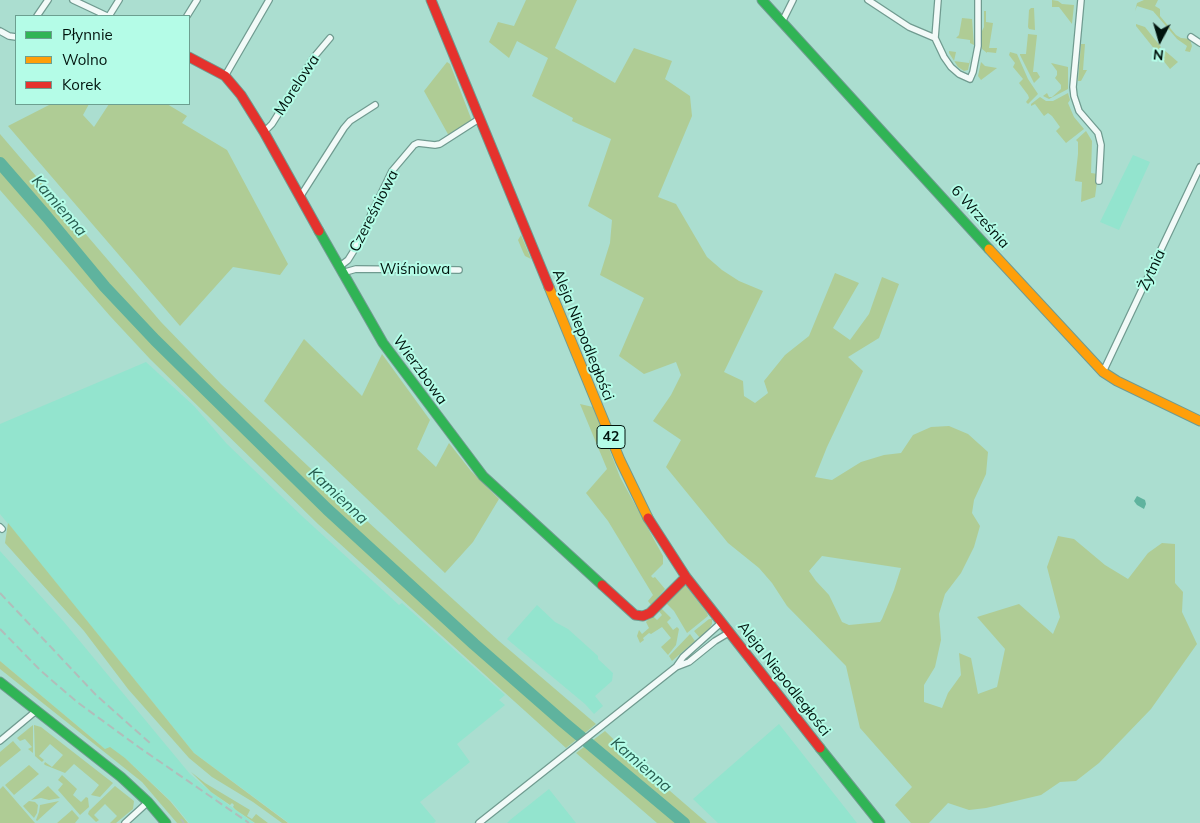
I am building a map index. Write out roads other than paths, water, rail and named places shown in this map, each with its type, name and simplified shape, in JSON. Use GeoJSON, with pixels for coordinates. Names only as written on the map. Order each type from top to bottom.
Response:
{"type":"FeatureCollection","features":[{"type":"Feature","properties":{"kind":"street"},"geometry":{"type":"LineString","coordinates":[[38,15],[48,0]]}},
{"type":"Feature","properties":{"kind":"street"},"geometry":{"type":"LineString","coordinates":[[73,0],[106,15]]}},
{"type":"Feature","properties":{"kind":"street"},"geometry":{"type":"LineString","coordinates":[[109,15],[119,0]]}},
{"type":"Feature","properties":{"kind":"street"},"geometry":{"type":"LineString","coordinates":[[188,15],[197,0]]}},
{"type":"Feature","properties":{"kind":"street"},"geometry":{"type":"LineString","coordinates":[[225,76],[268,0]]}},
{"type":"Feature","properties":{"kind":"street","name":"Aleja Niepodległości"},"geometry":{"type":"LineString","coordinates":[[431,0],[630,483],[648,518],[686,577],[880,823]]}},
{"type":"Feature","properties":{"kind":"street","name":"6 Września"},"geometry":{"type":"LineString","coordinates":[[762,0],[1103,372],[1117,381],[1200,421]]}},
{"type":"Feature","properties":{"kind":"street"},"geometry":{"type":"LineString","coordinates":[[782,22],[793,0]]}},
{"type":"Feature","properties":{"kind":"street"},"geometry":{"type":"LineString","coordinates":[[868,0],[909,27],[936,38]]}},
{"type":"Feature","properties":{"kind":"street"},"geometry":{"type":"LineString","coordinates":[[938,0],[936,38],[944,57],[959,74],[970,79],[978,46],[978,0]]}},
{"type":"Feature","properties":{"kind":"street"},"geometry":{"type":"LineString","coordinates":[[1081,0],[1074,96],[1079,110],[1098,133],[1101,145],[1099,181]]}},
{"type":"Feature","properties":{"kind":"street"},"geometry":{"type":"LineString","coordinates":[[0,31],[15,37]]}},
{"type":"Feature","properties":{"kind":"street"},"geometry":{"type":"LineString","coordinates":[[1191,37],[1199,43]]}},
{"type":"Feature","properties":{"kind":"street","name":"Morelowa"},"geometry":{"type":"LineString","coordinates":[[264,132],[272,124],[314,57],[330,38]]}},
{"type":"Feature","properties":{"kind":"street","name":"Wierzbowa"},"geometry":{"type":"LineString","coordinates":[[190,58],[225,76],[242,95],[393,358],[481,474],[630,612],[640,616],[650,613],[686,577]]}},
{"type":"Feature","properties":{"kind":"street"},"geometry":{"type":"LineString","coordinates":[[300,197],[344,128],[350,121],[374,105]]}},
{"type":"Feature","properties":{"kind":"street","name":"Czereśniowa"},"geometry":{"type":"LineString","coordinates":[[341,268],[353,252],[392,171],[414,144],[440,144],[480,119]]}},
{"type":"Feature","properties":{"kind":"street","name":"Żytnia"},"geometry":{"type":"LineString","coordinates":[[1103,372],[1200,167]]}},
{"type":"Feature","properties":{"kind":"street","name":"Wiśniowa"},"geometry":{"type":"LineString","coordinates":[[341,268],[459,270]]}},
{"type":"Feature","properties":{"kind":"street"},"geometry":{"type":"LineString","coordinates":[[676,667],[683,656],[722,622]]}},
{"type":"Feature","properties":{"kind":"street"},"geometry":{"type":"LineString","coordinates":[[479,823],[558,760],[570,753],[676,667],[689,662],[715,641],[730,632]]}},
{"type":"Feature","properties":{"kind":"street"},"geometry":{"type":"LineString","coordinates":[[0,682],[120,776],[148,802],[166,823]]}},
{"type":"Feature","properties":{"kind":"street"},"geometry":{"type":"LineString","coordinates":[[0,741],[36,711]]}},
{"type":"Feature","properties":{"kind":"street"},"geometry":{"type":"LineString","coordinates":[[125,823],[148,802]]}},
{"type":"Feature","properties":{"kind":"waterway","name":"Kamienna"},"geometry":{"type":"LineString","coordinates":[[0,163],[105,287],[155,340],[327,509],[474,644],[562,721],[684,823]]}},
{"type":"Feature","properties":{"kind":"railway"},"geometry":{"type":"LineString","coordinates":[[0,593],[96,695],[151,744]]}},
{"type":"Feature","properties":{"kind":"railway"},"geometry":{"type":"LineString","coordinates":[[0,629],[41,671],[77,702],[249,823]]}},
{"type":"Feature","properties":{"kind":"railway"},"geometry":{"type":"LineString","coordinates":[[181,819],[184,823]]}}]}
